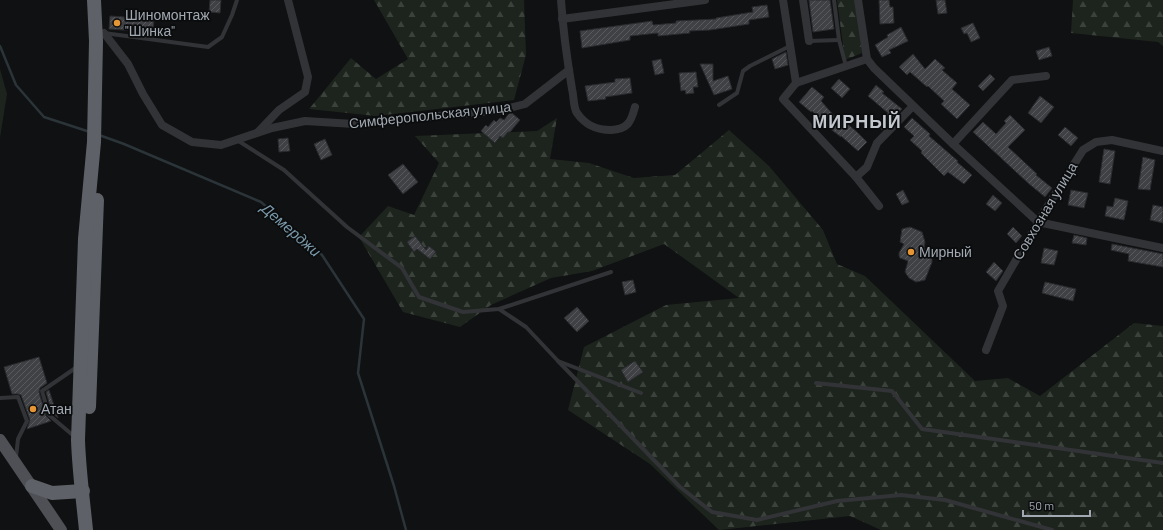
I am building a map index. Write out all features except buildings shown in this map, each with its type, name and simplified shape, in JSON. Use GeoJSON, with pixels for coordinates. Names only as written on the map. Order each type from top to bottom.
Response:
{"type":"FeatureCollection","features":[{"type":"Feature","properties":{"kind":"highway"},"geometry":{"type":"LineString","coordinates":[[83,491],[86,467],[92,344],[97,142],[94,0]]}},
{"type":"Feature","properties":{"kind":"highway"},"geometry":{"type":"LineString","coordinates":[[97,126],[104,32],[103,0]]}},
{"type":"Feature","properties":{"kind":"highway"},"geometry":{"type":"LineString","coordinates":[[86,530],[83,491],[79,467],[78,440],[85,239],[97,142]]}},
{"type":"Feature","properties":{"kind":"highway"},"geometry":{"type":"LineString","coordinates":[[32,486],[52,492],[83,491]]}},
{"type":"Feature","properties":{"kind":"main road"},"geometry":{"type":"LineString","coordinates":[[0,440],[61,530]]}},
{"type":"Feature","properties":{"kind":"street","name":"Симферопольская улица"},"geometry":{"type":"LineString","coordinates":[[257,133],[279,110],[305,92],[308,77],[288,0]]}},
{"type":"Feature","properties":{"kind":"street"},"geometry":{"type":"LineString","coordinates":[[560,0],[576,112],[592,127],[600,130],[621,129],[628,124],[635,107]]}},
{"type":"Feature","properties":{"kind":"street"},"geometry":{"type":"LineString","coordinates":[[562,19],[705,0]]}},
{"type":"Feature","properties":{"kind":"street"},"geometry":{"type":"LineString","coordinates":[[783,0],[796,83]]}},
{"type":"Feature","properties":{"kind":"street"},"geometry":{"type":"LineString","coordinates":[[803,0],[809,41]]}},
{"type":"Feature","properties":{"kind":"street"},"geometry":{"type":"LineString","coordinates":[[858,0],[867,59],[874,68],[953,144],[1038,222],[1163,248]]}},
{"type":"Feature","properties":{"kind":"street","name":"Симферопольская улица"},"geometry":{"type":"LineString","coordinates":[[104,32],[128,64],[143,94],[162,125],[192,142],[221,145],[257,133],[305,121],[354,124],[502,110],[525,104],[569,70]]}},
{"type":"Feature","properties":{"kind":"street"},"geometry":{"type":"LineString","coordinates":[[867,59],[796,83],[782,100],[856,178],[879,206]]}},
{"type":"Feature","properties":{"kind":"street"},"geometry":{"type":"LineString","coordinates":[[953,144],[1012,80],[1046,76]]}},
{"type":"Feature","properties":{"kind":"street"},"geometry":{"type":"LineString","coordinates":[[856,178],[867,167],[877,143],[913,106]]}},
{"type":"Feature","properties":{"kind":"street","name":"Совхозная улица"},"geometry":{"type":"LineString","coordinates":[[986,350],[1003,306],[998,291],[1038,222],[1083,150],[1096,142],[1112,140],[1163,151]]}},
{"type":"Feature","properties":{"kind":"lane"},"geometry":{"type":"LineString","coordinates":[[104,32],[208,47],[222,36],[237,0]]}},
{"type":"Feature","properties":{"kind":"lane"},"geometry":{"type":"LineString","coordinates":[[834,0],[839,40],[846,66]]}},
{"type":"Feature","properties":{"kind":"lane"},"geometry":{"type":"LineString","coordinates":[[809,41],[839,40]]}},
{"type":"Feature","properties":{"kind":"lane"},"geometry":{"type":"LineString","coordinates":[[719,105],[737,93],[744,71],[750,66],[790,46]]}},
{"type":"Feature","properties":{"kind":"lane"},"geometry":{"type":"LineString","coordinates":[[236,140],[284,170],[347,227],[402,268],[419,297],[463,312],[499,309],[611,272]]}},
{"type":"Feature","properties":{"kind":"lane"},"geometry":{"type":"LineString","coordinates":[[499,309],[526,326],[558,362],[680,487],[712,512],[757,520],[837,501],[901,495],[945,500],[1052,530]]}},
{"type":"Feature","properties":{"kind":"lane"},"geometry":{"type":"LineString","coordinates":[[558,362],[641,393]]}},
{"type":"Feature","properties":{"kind":"lane"},"geometry":{"type":"LineString","coordinates":[[78,440],[50,415],[42,391],[81,364]]}},
{"type":"Feature","properties":{"kind":"lane"},"geometry":{"type":"LineString","coordinates":[[816,383],[892,391],[922,429],[1163,463]]}},
{"type":"Feature","properties":{"kind":"lane"},"geometry":{"type":"LineString","coordinates":[[0,398],[18,398],[27,421],[18,439],[15,462]]}},
{"type":"Feature","properties":{"kind":"green space"},"geometry":{"type":"Polygon","coordinates":[[[374,0],[524,0],[526,55],[514,100],[376,116],[309,109],[351,58],[376,79],[408,59],[374,0]]]}},
{"type":"Feature","properties":{"kind":"green space"},"geometry":{"type":"Polygon","coordinates":[[[837,0],[856,0],[862,53],[845,60],[837,0]]]}},
{"type":"Feature","properties":{"kind":"green space"},"geometry":{"type":"Polygon","coordinates":[[[1073,0],[1163,0],[1163,46],[1158,42],[1071,33],[1073,0]]]}},
{"type":"Feature","properties":{"kind":"green space"},"geometry":{"type":"Polygon","coordinates":[[[0,69],[7,94],[0,138],[0,69]]]}},
{"type":"Feature","properties":{"kind":"green space"},"geometry":{"type":"Polygon","coordinates":[[[557,118],[550,159],[589,163],[634,178],[675,175],[729,130],[769,166],[823,230],[837,264],[865,276],[975,381],[1008,378],[1040,396],[1134,323],[1163,326],[1163,530],[881,530],[850,516],[719,530],[650,464],[568,410],[584,347],[666,305],[739,298],[664,244],[592,271],[551,278],[491,305],[460,327],[403,312],[359,237],[388,206],[414,215],[439,163],[415,136],[537,131],[557,118]]]}},
{"type":"Feature","properties":{"kind":"waterway","name":"Демерджи"},"geometry":{"type":"LineString","coordinates":[[0,46],[16,85],[44,117],[90,132]]}},
{"type":"Feature","properties":{"kind":"waterway","name":"Демерджи"},"geometry":{"type":"LineString","coordinates":[[99,135],[124,144],[261,202],[322,255],[364,319],[358,373],[394,486],[406,530]]}},
{"type":"Feature","properties":{"kind":"place","name":"Шиномонтаж \"Шинка\""},"geometry":{"type":"Point","coordinates":[117,23]}},
{"type":"Feature","properties":{"kind":"place","name":"Мирный"},"geometry":{"type":"Point","coordinates":[911,252]}},
{"type":"Feature","properties":{"kind":"place","name":"Атан"},"geometry":{"type":"Point","coordinates":[33,409]}},
{"type":"Feature","properties":{"kind":"district","name":"МИРНЫЙ"},"geometry":{"type":"Point","coordinates":[857,122]}}]}
